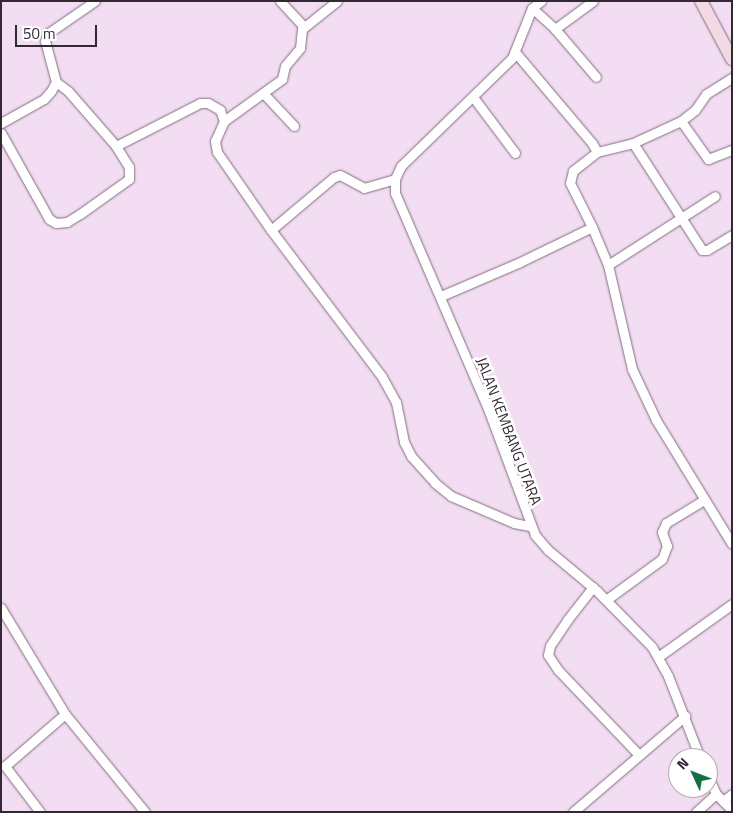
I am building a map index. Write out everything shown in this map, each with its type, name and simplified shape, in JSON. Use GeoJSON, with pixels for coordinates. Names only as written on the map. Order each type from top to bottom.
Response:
{"type":"FeatureCollection","features":[{"type":"Feature","properties":{"kind":"street"},"geometry":{"type":"LineString","coordinates":[[1,133],[49,220],[56,223],[67,222],[129,179],[129,167],[116,146],[68,91],[56,82],[45,41],[47,34],[95,1]]}},
{"type":"Feature","properties":{"kind":"street"},"geometry":{"type":"LineString","coordinates":[[280,1],[304,27]]}},
{"type":"Feature","properties":{"kind":"street"},"geometry":{"type":"LineString","coordinates":[[337,1],[300,32],[300,48],[298,53],[285,66],[282,79],[264,94],[224,120],[215,141],[217,152],[271,230],[382,377],[396,402],[407,449],[435,483],[462,502],[514,523],[530,526]]}},
{"type":"Feature","properties":{"kind":"street"},"geometry":{"type":"LineString","coordinates":[[271,230],[334,177],[340,175],[364,188],[395,180],[402,166],[506,65],[515,52],[532,8],[541,1]]}},
{"type":"Feature","properties":{"kind":"street"},"geometry":{"type":"LineString","coordinates":[[555,29],[593,1]]}},
{"type":"Feature","properties":{"kind":"street"},"geometry":{"type":"LineString","coordinates":[[701,1],[732,59]]}},
{"type":"Feature","properties":{"kind":"street"},"geometry":{"type":"LineString","coordinates":[[532,8],[555,29],[596,77]]}},
{"type":"Feature","properties":{"kind":"street"},"geometry":{"type":"LineString","coordinates":[[515,52],[598,152]]}},
{"type":"Feature","properties":{"kind":"street"},"geometry":{"type":"LineString","coordinates":[[732,78],[706,94],[695,110],[681,121],[633,143],[598,152],[573,171],[570,179],[574,192],[592,227],[608,265],[632,369],[656,420],[732,544]]}},
{"type":"Feature","properties":{"kind":"street"},"geometry":{"type":"LineString","coordinates":[[1,123],[44,99],[56,82]]}},
{"type":"Feature","properties":{"kind":"street"},"geometry":{"type":"LineString","coordinates":[[264,94],[294,126]]}},
{"type":"Feature","properties":{"kind":"street"},"geometry":{"type":"LineString","coordinates":[[473,98],[515,152]]}},
{"type":"Feature","properties":{"kind":"street"},"geometry":{"type":"LineString","coordinates":[[116,146],[200,103],[208,103],[216,108],[222,113],[224,120]]}},
{"type":"Feature","properties":{"kind":"street"},"geometry":{"type":"LineString","coordinates":[[681,121],[708,159],[732,150]]}},
{"type":"Feature","properties":{"kind":"street"},"geometry":{"type":"LineString","coordinates":[[633,143],[702,250],[707,250],[732,235]]}},
{"type":"Feature","properties":{"kind":"street","name":"JALAN KEMBANG UTARA"},"geometry":{"type":"LineString","coordinates":[[395,180],[397,199],[441,296],[503,449],[530,526],[542,545],[593,587],[647,639],[658,657],[696,748]]}},
{"type":"Feature","properties":{"kind":"street"},"geometry":{"type":"LineString","coordinates":[[608,265],[715,196]]}},
{"type":"Feature","properties":{"kind":"street"},"geometry":{"type":"LineString","coordinates":[[441,296],[518,263],[592,227]]}},
{"type":"Feature","properties":{"kind":"street"},"geometry":{"type":"LineString","coordinates":[[606,600],[662,559],[667,546],[662,532],[666,523],[704,500]]}},
{"type":"Feature","properties":{"kind":"street"},"geometry":{"type":"LineString","coordinates":[[593,587],[563,626],[550,646],[548,655],[558,670],[639,755]]}},
{"type":"Feature","properties":{"kind":"street"},"geometry":{"type":"LineString","coordinates":[[658,657],[732,604]]}},
{"type":"Feature","properties":{"kind":"street"},"geometry":{"type":"LineString","coordinates":[[1,608],[65,714],[145,812]]}},
{"type":"Feature","properties":{"kind":"street"},"geometry":{"type":"LineString","coordinates":[[40,812],[5,766],[65,714]]}},
{"type":"Feature","properties":{"kind":"street"},"geometry":{"type":"LineString","coordinates":[[573,812],[684,716]]}},
{"type":"Feature","properties":{"kind":"street"},"geometry":{"type":"LineString","coordinates":[[718,794],[732,810]]}},
{"type":"Feature","properties":{"kind":"street"},"geometry":{"type":"LineString","coordinates":[[696,812],[720,797],[732,794]]}}]}
